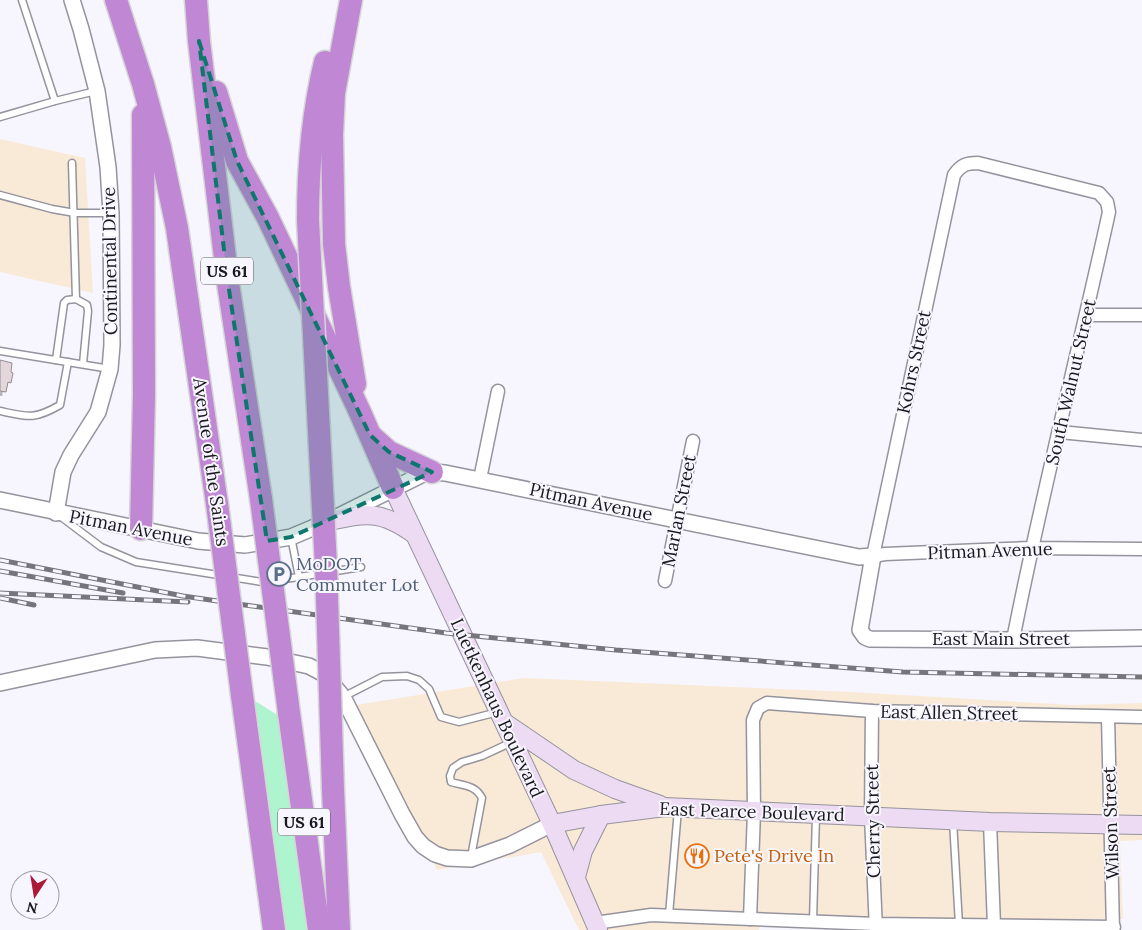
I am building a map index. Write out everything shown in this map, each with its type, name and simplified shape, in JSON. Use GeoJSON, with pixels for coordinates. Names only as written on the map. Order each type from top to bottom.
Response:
{"type":"FeatureCollection","features":[{"type":"Feature","properties":{"kind":"highway","name":"Avenue of the Saints"},"geometry":{"type":"LineString","coordinates":[[116,0],[143,84],[160,147],[177,228],[217,504],[274,930]]}},
{"type":"Feature","properties":{"kind":"highway","name":"US 61"},"geometry":{"type":"LineString","coordinates":[[196,0],[199,41],[228,283],[261,499],[319,930]]}},
{"type":"Feature","properties":{"kind":"highway"},"geometry":{"type":"LineString","coordinates":[[349,0],[334,93],[332,135],[333,206],[334,244],[339,287],[359,410]]}},
{"type":"Feature","properties":{"kind":"highway"},"geometry":{"type":"LineString","coordinates":[[339,930],[325,556],[308,220],[308,173],[315,112],[332,34],[349,0]]}},
{"type":"Feature","properties":{"kind":"highway"},"geometry":{"type":"LineString","coordinates":[[199,41],[237,162],[268,218],[359,410],[393,488]]}},
{"type":"Feature","properties":{"kind":"highway"},"geometry":{"type":"LineString","coordinates":[[141,529],[144,395],[143,84]]}},
{"type":"Feature","properties":{"kind":"highway"},"geometry":{"type":"LineString","coordinates":[[370,435],[389,452],[432,472]]}},
{"type":"Feature","properties":{"kind":"main road","name":"Luetkenhaus Boulevard"},"geometry":{"type":"LineString","coordinates":[[393,488],[471,657],[514,742],[552,824],[596,927]]}},
{"type":"Feature","properties":{"kind":"main road"},"geometry":{"type":"LineString","coordinates":[[329,521],[365,514],[375,515],[395,521],[414,534]]}},
{"type":"Feature","properties":{"kind":"main road"},"geometry":{"type":"LineString","coordinates":[[502,718],[574,770],[614,790],[671,808]]}},
{"type":"Feature","properties":{"kind":"main road","name":"East Pearce Boulevard"},"geometry":{"type":"LineString","coordinates":[[552,824],[600,815],[671,808],[990,822],[1111,826],[1142,825]]}},
{"type":"Feature","properties":{"kind":"main road"},"geometry":{"type":"LineString","coordinates":[[576,877],[583,851],[600,815]]}},
{"type":"Feature","properties":{"kind":"street","name":"Continental Drive"},"geometry":{"type":"LineString","coordinates":[[56,513],[63,472],[71,455],[98,412],[110,368],[112,344],[111,213],[108,167],[97,91],[72,0]]}},
{"type":"Feature","properties":{"kind":"street","name":"Kohrs Street"},"geometry":{"type":"LineString","coordinates":[[862,633],[860,625],[873,556],[954,175],[959,168],[968,163],[978,163],[1034,176]]}},
{"type":"Feature","properties":{"kind":"street","name":"South Walnut Street"},"geometry":{"type":"LineString","coordinates":[[1013,640],[1031,548],[1060,432],[1109,212],[1107,202],[1098,192],[1034,176]]}},
{"type":"Feature","properties":{"kind":"street"},"geometry":{"type":"LineString","coordinates":[[1087,315],[1142,315]]}},
{"type":"Feature","properties":{"kind":"street"},"geometry":{"type":"LineString","coordinates":[[480,479],[498,391]]}},
{"type":"Feature","properties":{"kind":"street"},"geometry":{"type":"LineString","coordinates":[[1060,432],[1142,440]]}},
{"type":"Feature","properties":{"kind":"street","name":"Marlan Street"},"geometry":{"type":"LineString","coordinates":[[665,580],[693,441]]}},
{"type":"Feature","properties":{"kind":"street","name":"Pitman Avenue"},"geometry":{"type":"LineString","coordinates":[[0,500],[198,541],[245,545],[291,538],[393,488],[423,474],[432,472],[480,479],[859,557],[885,554],[1031,548],[1142,550]]}},
{"type":"Feature","properties":{"kind":"street","name":"East Main Street"},"geometry":{"type":"LineString","coordinates":[[862,633],[870,639],[881,640],[1142,638]]}},
{"type":"Feature","properties":{"kind":"street","name":"East Pearce Boulevard"},"geometry":{"type":"LineString","coordinates":[[0,683],[155,650],[197,648],[266,657],[309,666],[324,674],[343,697],[415,836],[423,846],[447,858],[471,859],[510,845],[552,824]]}},
{"type":"Feature","properties":{"kind":"street","name":"East Allen Street"},"geometry":{"type":"LineString","coordinates":[[754,812],[753,720],[758,708],[767,703],[872,711],[1142,717]]}},
{"type":"Feature","properties":{"kind":"street","name":"Cherry Street"},"geometry":{"type":"LineString","coordinates":[[872,711],[871,816],[876,927]]}},
{"type":"Feature","properties":{"kind":"street","name":"Wilson Street"},"geometry":{"type":"LineString","coordinates":[[1108,717],[1114,928]]}},
{"type":"Feature","properties":{"kind":"street"},"geometry":{"type":"LineString","coordinates":[[750,920],[754,812]]}},
{"type":"Feature","properties":{"kind":"street"},"geometry":{"type":"LineString","coordinates":[[990,822],[994,926]]}},
{"type":"Feature","properties":{"kind":"street"},"geometry":{"type":"LineString","coordinates":[[596,927],[651,915],[669,915],[750,920],[813,921],[876,927],[960,925],[1114,928]]}},
{"type":"Feature","properties":{"kind":"lane"},"geometry":{"type":"LineString","coordinates":[[22,0],[55,101]]}},
{"type":"Feature","properties":{"kind":"lane"},"geometry":{"type":"LineString","coordinates":[[0,117],[97,91]]}},
{"type":"Feature","properties":{"kind":"lane"},"geometry":{"type":"LineString","coordinates":[[72,163],[75,213],[76,299]]}},
{"type":"Feature","properties":{"kind":"lane"},"geometry":{"type":"LineString","coordinates":[[0,195],[75,213],[111,213]]}},
{"type":"Feature","properties":{"kind":"lane"},"geometry":{"type":"LineString","coordinates":[[56,360],[64,303],[67,300],[76,299],[87,305],[88,311],[83,364]]}},
{"type":"Feature","properties":{"kind":"lane"},"geometry":{"type":"LineString","coordinates":[[0,351],[110,368]]}},
{"type":"Feature","properties":{"kind":"lane"},"geometry":{"type":"LineString","coordinates":[[0,411],[28,417],[47,413],[60,405],[68,362]]}},
{"type":"Feature","properties":{"kind":"lane"},"geometry":{"type":"LineString","coordinates":[[56,513],[100,547],[136,562],[262,582],[361,567]]}},
{"type":"Feature","properties":{"kind":"lane"},"geometry":{"type":"LineString","coordinates":[[291,538],[299,577]]}},
{"type":"Feature","properties":{"kind":"lane"},"geometry":{"type":"LineString","coordinates":[[343,697],[382,677],[408,676],[419,680],[429,690],[441,718],[459,722],[502,718]]}},
{"type":"Feature","properties":{"kind":"lane"},"geometry":{"type":"LineString","coordinates":[[471,859],[482,798],[474,788],[451,782],[450,776],[453,768],[462,762],[482,756],[514,742]]}},
{"type":"Feature","properties":{"kind":"lane"},"geometry":{"type":"LineString","coordinates":[[669,915],[671,808]]}},
{"type":"Feature","properties":{"kind":"lane"},"geometry":{"type":"LineString","coordinates":[[813,921],[816,814]]}},
{"type":"Feature","properties":{"kind":"lane"},"geometry":{"type":"LineString","coordinates":[[953,820],[960,925]]}},
{"type":"Feature","properties":{"kind":"highlighted area"},"geometry":{"type":"Polygon","coordinates":[[[199,41],[237,161],[370,435],[389,452],[432,472],[291,537],[267,541],[228,283],[199,41]]]}},
{"type":"Feature","properties":{"kind":"shaded area"},"geometry":{"type":"Polygon","coordinates":[[[0,139],[85,158],[93,293],[0,272],[0,139]]]}},
{"type":"Feature","properties":{"kind":"shaded area"},"geometry":{"type":"Polygon","coordinates":[[[524,678],[851,692],[1073,705],[1142,703],[1142,840],[1120,841],[1123,919],[838,919],[761,916],[759,930],[579,930],[541,852],[437,870],[356,705],[524,678]]]}},
{"type":"Feature","properties":{"kind":"green space"},"geometry":{"type":"Polygon","coordinates":[[[255,701],[279,716],[309,930],[286,930],[255,701]]]}},
{"type":"Feature","properties":{"kind":"building"},"geometry":{"type":"Polygon","coordinates":[[[0,360],[12,363],[11,383],[8,382],[6,392],[0,391],[0,360]]]}},
{"type":"Feature","properties":{"kind":"railway"},"geometry":{"type":"LineString","coordinates":[[0,560],[183,596],[446,633],[616,650],[903,672],[1142,677]]}},
{"type":"Feature","properties":{"kind":"railway"},"geometry":{"type":"LineString","coordinates":[[0,571],[123,593]]}},
{"type":"Feature","properties":{"kind":"railway"},"geometry":{"type":"LineString","coordinates":[[0,593],[188,602]]}},
{"type":"Feature","properties":{"kind":"railway"},"geometry":{"type":"LineString","coordinates":[[0,598],[34,605]]}},
{"type":"Feature","properties":{"kind":"place","name":"MoDOT Commuter Lot"},"geometry":{"type":"Point","coordinates":[279,574]}},
{"type":"Feature","properties":{"kind":"place","name":"Pete's Drive In"},"geometry":{"type":"Point","coordinates":[697,856]}}]}
